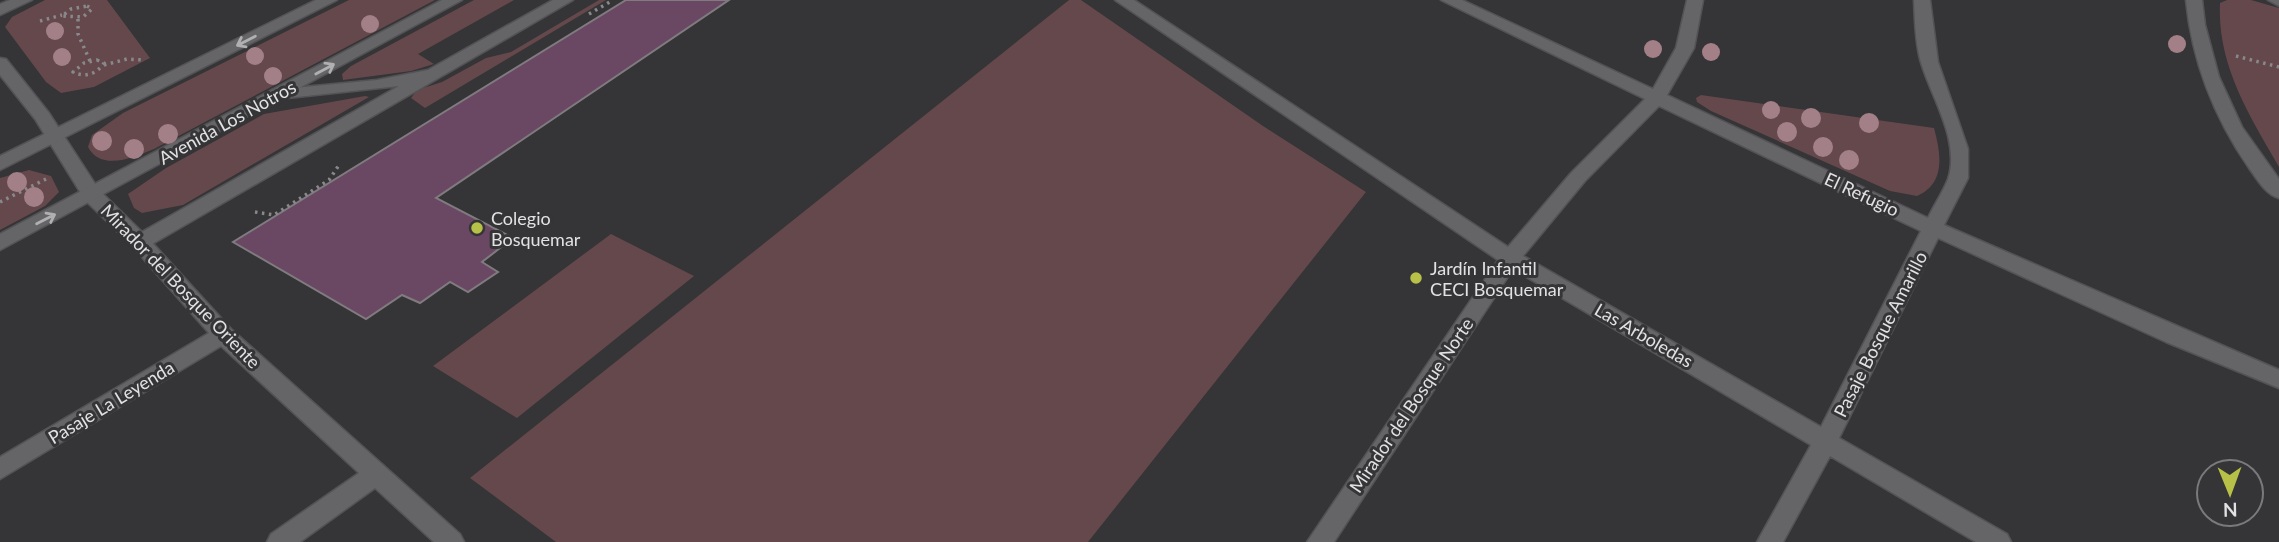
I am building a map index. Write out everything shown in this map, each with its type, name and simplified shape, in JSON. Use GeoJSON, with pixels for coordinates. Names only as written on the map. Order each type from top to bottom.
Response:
{"type":"FeatureCollection","features":[{"type":"Feature","properties":{"kind":"street"},"geometry":{"type":"LineString","coordinates":[[0,10],[24,0]]}},
{"type":"Feature","properties":{"kind":"street"},"geometry":{"type":"LineString","coordinates":[[0,164],[329,0]]}},
{"type":"Feature","properties":{"kind":"street","name":"Avenida Los Notros"},"geometry":{"type":"LineString","coordinates":[[0,243],[454,0]]}},
{"type":"Feature","properties":{"kind":"street"},"geometry":{"type":"LineString","coordinates":[[140,242],[565,0]]}},
{"type":"Feature","properties":{"kind":"street","name":"Las Arboledas"},"geometry":{"type":"LineString","coordinates":[[1123,0],[1510,258],[1998,542]]}},
{"type":"Feature","properties":{"kind":"street","name":"El Refugio"},"geometry":{"type":"LineString","coordinates":[[1449,0],[1933,228],[2174,336],[2279,379]]}},
{"type":"Feature","properties":{"kind":"street","name":"Mirador del Bosque Norte"},"geometry":{"type":"LineString","coordinates":[[1320,542],[1510,258],[1578,177],[1655,99],[1685,48],[1695,0]]}},
{"type":"Feature","properties":{"kind":"street","name":"Pasaje Bosque Amarillo"},"geometry":{"type":"LineString","coordinates":[[1770,542],[1826,440],[1958,177],[1961,160],[1959,139],[1931,67],[1922,0]]}},
{"type":"Feature","properties":{"kind":"street"},"geometry":{"type":"LineString","coordinates":[[2194,0],[2195,23],[2203,54],[2221,99],[2242,142],[2263,175],[2279,192]]}},
{"type":"Feature","properties":{"kind":"street","name":"Mirador del Bosque Oriente"},"geometry":{"type":"LineString","coordinates":[[0,64],[43,117],[92,195],[140,242],[223,335],[451,542]]}},
{"type":"Feature","properties":{"kind":"street"},"geometry":{"type":"LineString","coordinates":[[278,94],[377,85],[433,74]]}},
{"type":"Feature","properties":{"kind":"street","name":"Pasaje La Leyenda"},"geometry":{"type":"LineString","coordinates":[[0,469],[223,335]]}},
{"type":"Feature","properties":{"kind":"street"},"geometry":{"type":"LineString","coordinates":[[280,542],[377,473]]}},
{"type":"Feature","properties":{"kind":"path"},"geometry":{"type":"LineString","coordinates":[[79,6],[83,0]]}},
{"type":"Feature","properties":{"kind":"path"},"geometry":{"type":"LineString","coordinates":[[79,6],[92,9],[78,18],[62,16],[66,11],[79,6]]}},
{"type":"Feature","properties":{"kind":"path"},"geometry":{"type":"LineString","coordinates":[[78,18],[78,34],[90,61]]}},
{"type":"Feature","properties":{"kind":"path"},"geometry":{"type":"LineString","coordinates":[[104,65],[101,61],[90,61],[79,65],[73,72],[84,75],[104,65],[135,58],[152,63]]}},
{"type":"Feature","properties":{"kind":"path"},"geometry":{"type":"LineString","coordinates":[[0,202],[72,167]]}},
{"type":"Feature","properties":{"kind":"shaded area"},"geometry":{"type":"Polygon","coordinates":[[[45,0],[107,0],[150,58],[94,87],[61,93],[46,82],[5,27],[12,17],[45,0]]]}},
{"type":"Feature","properties":{"kind":"shaded area"},"geometry":{"type":"Polygon","coordinates":[[[349,0],[435,0],[154,149],[110,161],[94,155],[88,147],[92,135],[123,113],[349,0]]]}},
{"type":"Feature","properties":{"kind":"shaded area"},"geometry":{"type":"Polygon","coordinates":[[[474,0],[514,0],[418,54],[434,64],[411,71],[343,80],[342,74],[351,66],[474,0]]]}},
{"type":"Feature","properties":{"kind":"shaded area"},"geometry":{"type":"Polygon","coordinates":[[[599,0],[606,0],[425,108],[411,98],[417,90],[442,82],[486,58],[511,52],[599,0]]]}},
{"type":"Feature","properties":{"kind":"shaded area"},"geometry":{"type":"Polygon","coordinates":[[[1069,0],[1081,0],[1263,126],[1366,192],[1088,542],[556,542],[470,478],[1069,0]]]}},
{"type":"Feature","properties":{"kind":"shaded area"},"geometry":{"type":"Polygon","coordinates":[[[2227,0],[2251,0],[2279,8],[2279,167],[2246,109],[2229,68],[2220,26],[2220,3],[2227,0]]]}},
{"type":"Feature","properties":{"kind":"shaded area"},"geometry":{"type":"Polygon","coordinates":[[[1701,95],[1934,128],[1939,158],[1937,176],[1933,184],[1917,196],[1890,191],[1711,111],[1697,102],[1696,98],[1701,95]]]}},
{"type":"Feature","properties":{"kind":"shaded area"},"geometry":{"type":"Polygon","coordinates":[[[369,97],[183,205],[142,213],[134,208],[128,194],[166,168],[264,114],[369,97]]]}},
{"type":"Feature","properties":{"kind":"shaded area"},"geometry":{"type":"Polygon","coordinates":[[[29,170],[51,176],[59,192],[45,206],[0,230],[0,178],[29,170]]]}},
{"type":"Feature","properties":{"kind":"shaded area"},"geometry":{"type":"Polygon","coordinates":[[[611,234],[694,276],[517,418],[433,366],[611,234]]]}},
{"type":"Feature","properties":{"kind":"building"},"geometry":{"type":"Polygon","coordinates":[[[626,0],[729,0],[436,198],[513,238],[482,262],[498,272],[468,292],[450,282],[420,303],[402,295],[366,319],[233,242],[626,0]]]}},
{"type":"Feature","properties":{"kind":"place","name":"Colegio Bosquemar"},"geometry":{"type":"Point","coordinates":[477,228]}},
{"type":"Feature","properties":{"kind":"place","name":"Jardín Infantil CECI Bosquemar"},"geometry":{"type":"Point","coordinates":[1416,278]}}]}
